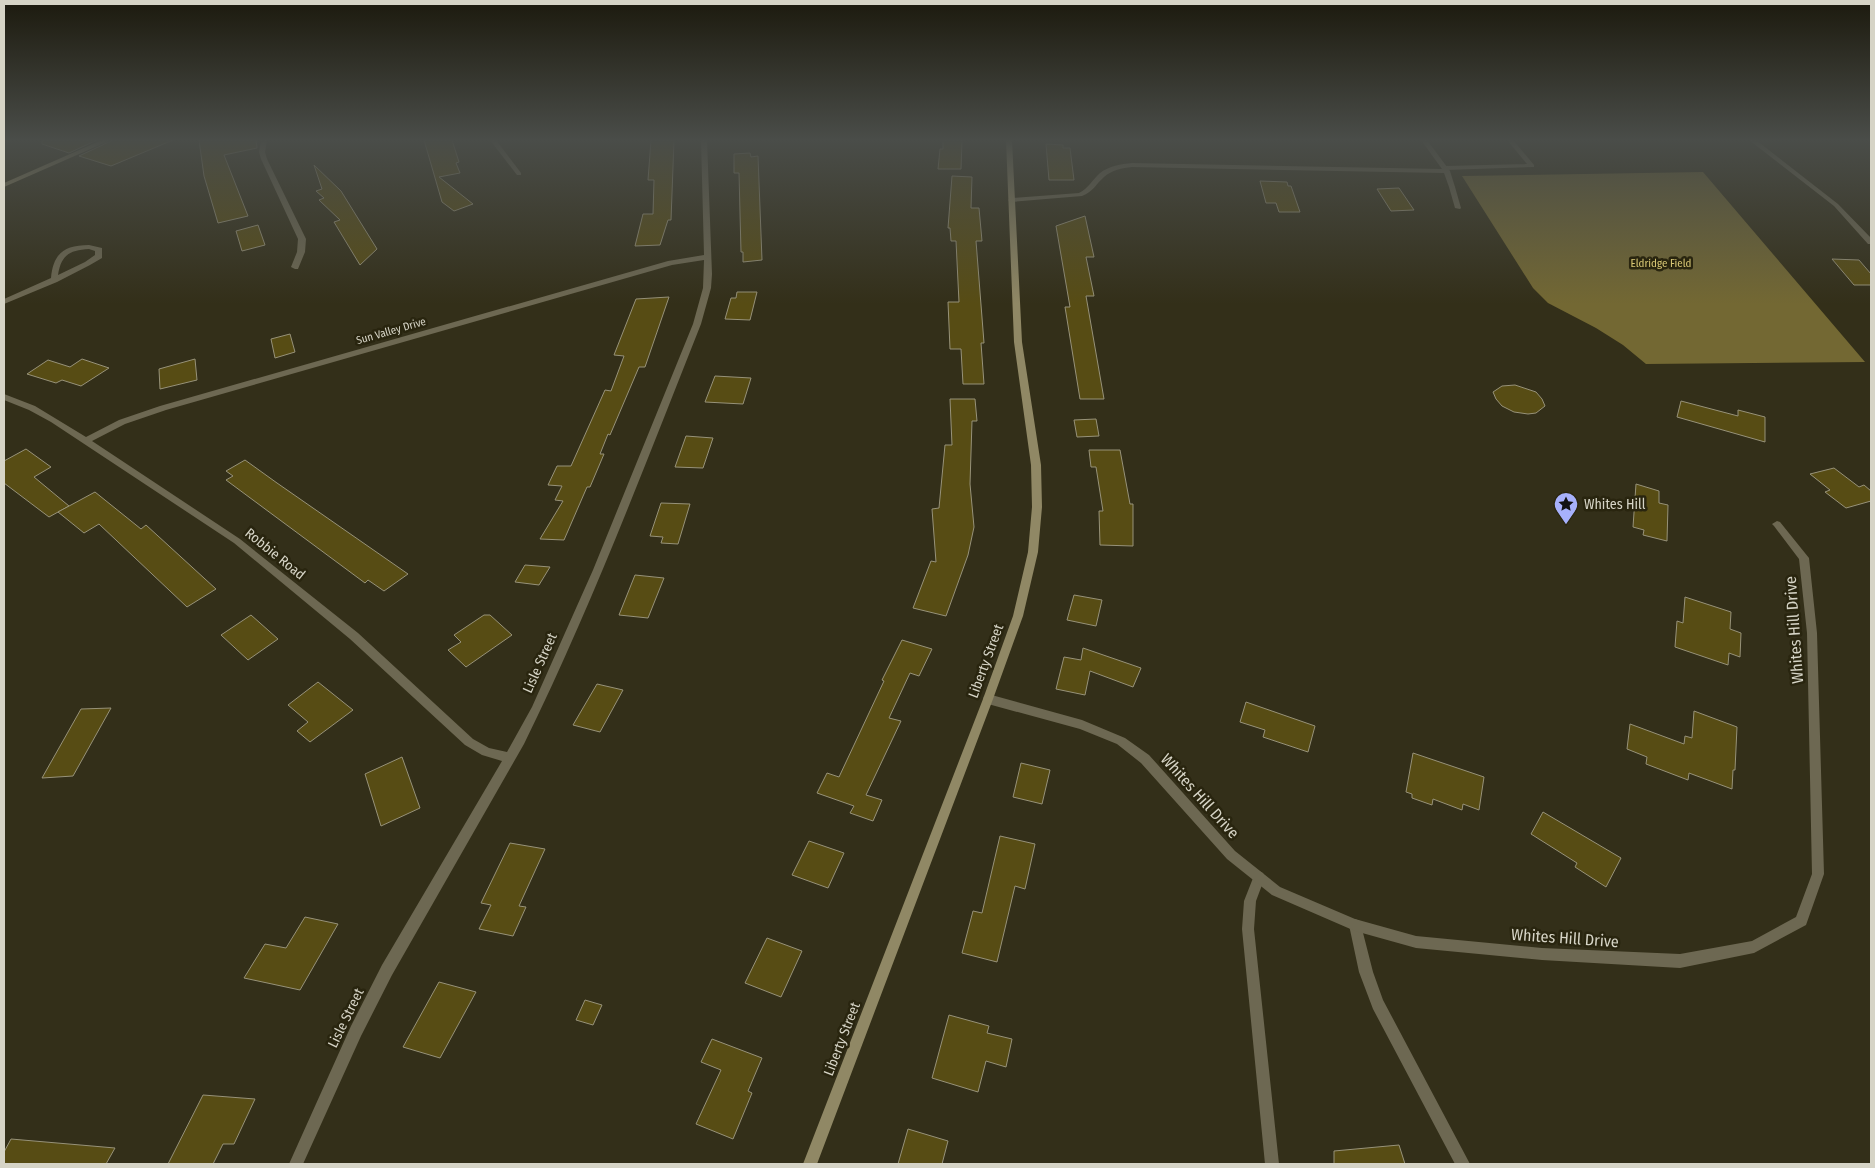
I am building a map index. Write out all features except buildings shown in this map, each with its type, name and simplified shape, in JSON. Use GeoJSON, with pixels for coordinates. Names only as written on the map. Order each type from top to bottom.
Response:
{"type":"FeatureCollection","features":[{"type":"Feature","properties":{"kind":"main road","name":"Liberty Street"},"geometry":{"type":"LineString","coordinates":[[810,1164],[988,699],[1018,616],[1033,552],[1036,522],[1036,458],[1018,342],[1012,195]]}},
{"type":"Feature","properties":{"kind":"street"},"geometry":{"type":"LineString","coordinates":[[281,195],[302,239],[301,252],[295,266]]}},
{"type":"Feature","properties":{"kind":"street","name":"Lisle Street"},"geometry":{"type":"LineString","coordinates":[[296,1164],[356,1031],[387,970],[510,758],[537,706],[598,570],[690,344],[707,288],[706,195]]}},
{"type":"Feature","properties":{"kind":"street"},"geometry":{"type":"LineString","coordinates":[[1012,200],[1081,195]]}},
{"type":"Feature","properties":{"kind":"street"},"geometry":{"type":"LineString","coordinates":[[1454,195],[1458,208]]}},
{"type":"Feature","properties":{"kind":"street"},"geometry":{"type":"LineString","coordinates":[[1824,195],[1836,204],[1871,242]]}},
{"type":"Feature","properties":{"kind":"street"},"geometry":{"type":"LineString","coordinates":[[4,302],[54,280],[88,264],[99,256],[99,250],[89,247],[60,256],[57,261],[54,280]]}},
{"type":"Feature","properties":{"kind":"street","name":"Sun Valley Drive"},"geometry":{"type":"LineString","coordinates":[[85,441],[122,422],[163,408],[670,264],[708,257]]}},
{"type":"Feature","properties":{"kind":"street","name":"Robbie Road"},"geometry":{"type":"LineString","coordinates":[[4,397],[43,414],[206,519],[252,553],[354,636],[469,742],[486,752],[510,758]]}},
{"type":"Feature","properties":{"kind":"street","name":"Whites Hill Drive"},"geometry":{"type":"LineString","coordinates":[[988,699],[1082,725],[1121,741],[1145,759],[1231,855],[1276,891],[1355,925],[1416,942],[1542,954],[1680,961],[1754,947],[1801,921],[1818,874],[1812,632],[1804,558],[1777,524]]}},
{"type":"Feature","properties":{"kind":"street"},"geometry":{"type":"LineString","coordinates":[[1259,877],[1250,901],[1248,929],[1272,1164]]}},
{"type":"Feature","properties":{"kind":"street"},"geometry":{"type":"LineString","coordinates":[[1355,925],[1366,972],[1378,1004],[1463,1164]]}},
{"type":"Feature","properties":{"kind":"green space","name":"Eldridge Field"},"geometry":{"type":"Polygon","coordinates":[[[1474,195],[1722,195],[1865,362],[1646,364],[1623,345],[1596,328],[1548,303],[1533,288],[1474,195]]]}},
{"type":"Feature","properties":{"kind":"place","name":"Whites Hill"},"geometry":{"type":"Point","coordinates":[1566,525]}}]}
